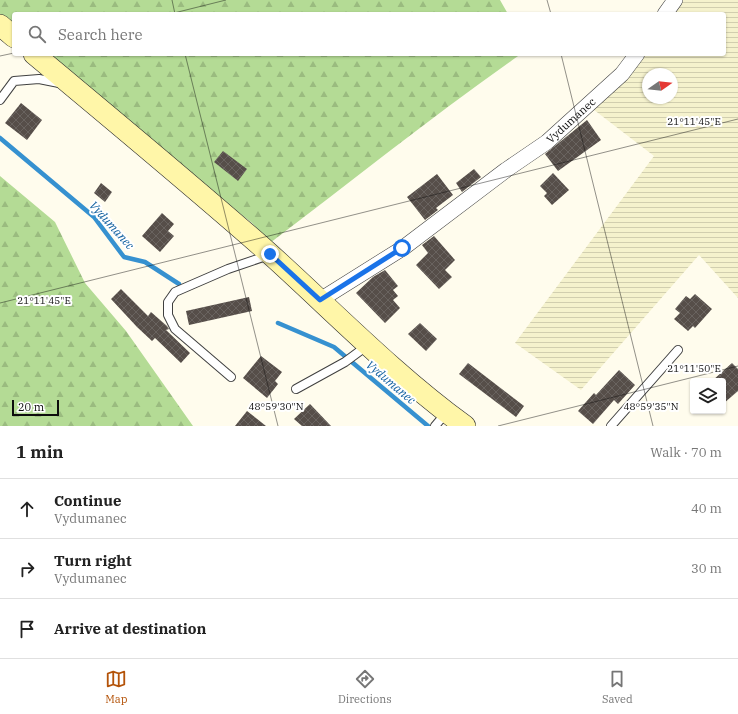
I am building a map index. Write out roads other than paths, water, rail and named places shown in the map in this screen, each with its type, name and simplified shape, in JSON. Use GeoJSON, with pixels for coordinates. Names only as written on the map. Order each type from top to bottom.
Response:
{"type":"FeatureCollection","features":[{"type":"Feature","properties":{"kind":"main road"},"geometry":{"type":"LineString","coordinates":[[0,25],[12,35]]}},
{"type":"Feature","properties":{"kind":"main road"},"geometry":{"type":"LineString","coordinates":[[36,56],[270,254],[320,300],[363,349],[439,421],[465,426]]}},
{"type":"Feature","properties":{"kind":"street"},"geometry":{"type":"LineString","coordinates":[[666,12],[675,0]]}},
{"type":"Feature","properties":{"kind":"street","name":"Vydumanec"},"geometry":{"type":"LineString","coordinates":[[320,300],[402,248],[506,170],[547,142],[622,74],[636,56]]}},
{"type":"Feature","properties":{"kind":"lane"},"geometry":{"type":"LineString","coordinates":[[0,100],[14,81],[39,79],[70,84]]}},
{"type":"Feature","properties":{"kind":"lane"},"geometry":{"type":"LineString","coordinates":[[231,377],[175,329],[168,315],[168,302],[175,292],[228,269],[270,254]]}},
{"type":"Feature","properties":{"kind":"lane"},"geometry":{"type":"LineString","coordinates":[[296,389],[345,362],[363,349]]}},
{"type":"Feature","properties":{"kind":"lane"},"geometry":{"type":"LineString","coordinates":[[611,426],[678,350]]}},
{"type":"Feature","properties":{"kind":"waterway","name":"Vydumanec"},"geometry":{"type":"LineString","coordinates":[[0,138],[94,217],[124,257],[145,262],[179,284]]}},
{"type":"Feature","properties":{"kind":"waterway","name":"Vydumanec"},"geometry":{"type":"LineString","coordinates":[[278,323],[334,347],[428,426]]}}]}
